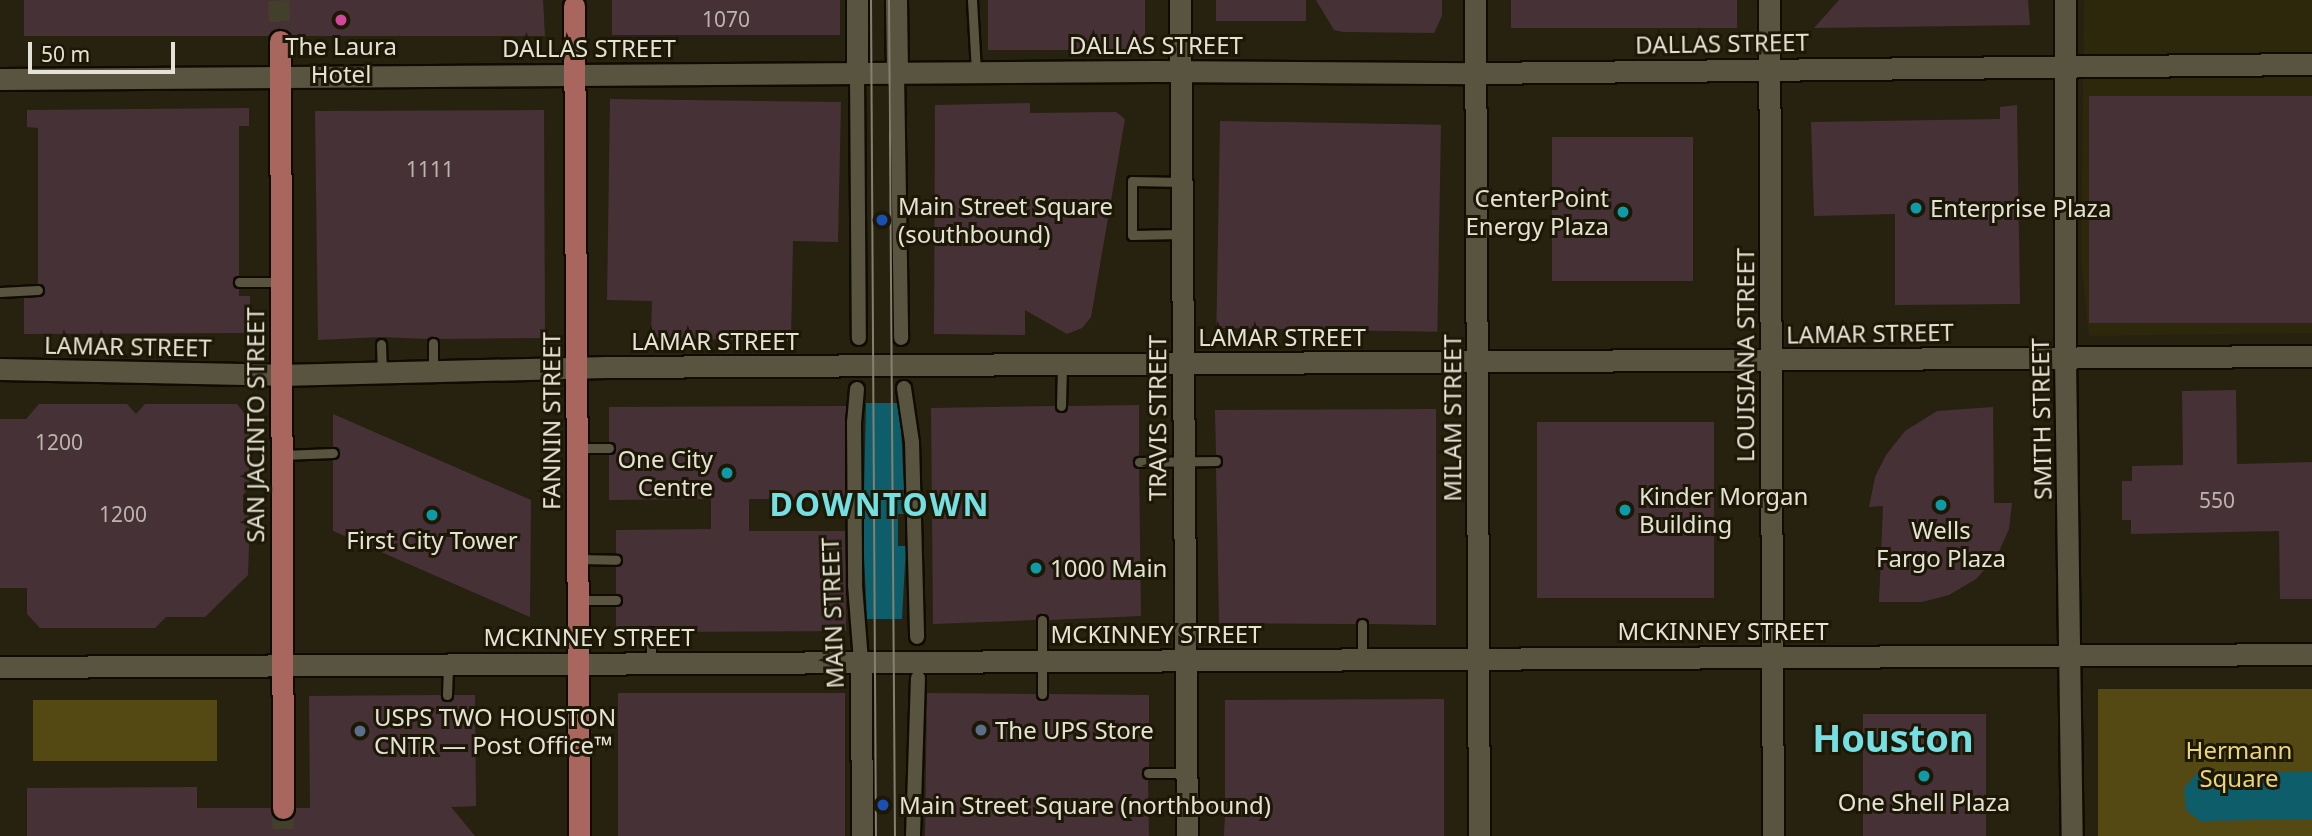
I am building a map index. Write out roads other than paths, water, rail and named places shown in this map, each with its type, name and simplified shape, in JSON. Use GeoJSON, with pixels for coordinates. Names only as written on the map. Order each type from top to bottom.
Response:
{"type":"FeatureCollection","features":[{"type":"Feature","properties":{"kind":"main road","name":"FANNIN STREET"},"geometry":{"type":"LineString","coordinates":[[574,6],[579,836]]}},
{"type":"Feature","properties":{"kind":"main road","name":"SAN JACINTO STREET"},"geometry":{"type":"LineString","coordinates":[[280,41],[283,808]]}},
{"type":"Feature","properties":{"kind":"street"},"geometry":{"type":"LineString","coordinates":[[857,0],[859,338]]}},
{"type":"Feature","properties":{"kind":"street"},"geometry":{"type":"LineString","coordinates":[[896,0],[901,338]]}},
{"type":"Feature","properties":{"kind":"street","name":"TRAVIS STREET"},"geometry":{"type":"LineString","coordinates":[[1180,0],[1187,836]]}},
{"type":"Feature","properties":{"kind":"street","name":"MILAM STREET"},"geometry":{"type":"LineString","coordinates":[[1475,0],[1479,836]]}},
{"type":"Feature","properties":{"kind":"street","name":"LOUISIANA STREET"},"geometry":{"type":"LineString","coordinates":[[1769,0],[1773,836]]}},
{"type":"Feature","properties":{"kind":"street","name":"SMITH STREET"},"geometry":{"type":"LineString","coordinates":[[2065,0],[2065,356],[2072,836]]}},
{"type":"Feature","properties":{"kind":"street","name":"DALLAS STREET"},"geometry":{"type":"LineString","coordinates":[[0,79],[1180,71],[1476,74],[2312,64]]}},
{"type":"Feature","properties":{"kind":"street","name":"LAMAR STREET"},"geometry":{"type":"LineString","coordinates":[[0,369],[280,375],[578,368],[2312,356]]}},
{"type":"Feature","properties":{"kind":"street"},"geometry":{"type":"LineString","coordinates":[[904,388],[912,442],[917,638]]}},
{"type":"Feature","properties":{"kind":"street","name":"MAIN STREET"},"geometry":{"type":"LineString","coordinates":[[857,389],[853,422],[855,584],[861,662],[862,836]]}},
{"type":"Feature","properties":{"kind":"street","name":"MCKINNEY STREET"},"geometry":{"type":"LineString","coordinates":[[0,667],[2312,654]]}},
{"type":"Feature","properties":{"kind":"street"},"geometry":{"type":"LineString","coordinates":[[913,836],[918,678]]}},
{"type":"Feature","properties":{"kind":"lane"},"geometry":{"type":"LineString","coordinates":[[972,0],[976,72]]}},
{"type":"Feature","properties":{"kind":"lane"},"geometry":{"type":"LineString","coordinates":[[1181,181],[1132,181],[1132,235],[1182,233]]}},
{"type":"Feature","properties":{"kind":"lane"},"geometry":{"type":"LineString","coordinates":[[239,282],[281,282]]}},
{"type":"Feature","properties":{"kind":"lane"},"geometry":{"type":"LineString","coordinates":[[0,292],[38,290]]}},
{"type":"Feature","properties":{"kind":"lane"},"geometry":{"type":"LineString","coordinates":[[433,343],[433,371]]}},
{"type":"Feature","properties":{"kind":"lane"},"geometry":{"type":"LineString","coordinates":[[381,344],[382,373]]}},
{"type":"Feature","properties":{"kind":"lane"},"geometry":{"type":"LineString","coordinates":[[1061,406],[1062,365]]}},
{"type":"Feature","properties":{"kind":"lane"},"geometry":{"type":"LineString","coordinates":[[578,448],[609,447]]}},
{"type":"Feature","properties":{"kind":"lane"},"geometry":{"type":"LineString","coordinates":[[281,455],[333,453]]}},
{"type":"Feature","properties":{"kind":"lane"},"geometry":{"type":"LineString","coordinates":[[1139,462],[1216,461]]}},
{"type":"Feature","properties":{"kind":"lane"},"geometry":{"type":"LineString","coordinates":[[578,559],[616,560]]}},
{"type":"Feature","properties":{"kind":"lane"},"geometry":{"type":"LineString","coordinates":[[577,600],[616,600]]}},
{"type":"Feature","properties":{"kind":"lane"},"geometry":{"type":"LineString","coordinates":[[1042,620],[1042,694]]}},
{"type":"Feature","properties":{"kind":"lane"},"geometry":{"type":"LineString","coordinates":[[1362,624],[1362,659]]}},
{"type":"Feature","properties":{"kind":"lane"},"geometry":{"type":"LineString","coordinates":[[651,632],[651,663]]}},
{"type":"Feature","properties":{"kind":"lane"},"geometry":{"type":"LineString","coordinates":[[447,695],[448,664]]}},
{"type":"Feature","properties":{"kind":"lane"},"geometry":{"type":"LineString","coordinates":[[1149,774],[1186,773]]}},
{"type":"Feature","properties":{"kind":"lane"},"geometry":{"type":"LineString","coordinates":[[1187,806],[1225,806]]}},
{"type":"Feature","properties":{"kind":"water"},"geometry":{"type":"Polygon","coordinates":[[[866,403],[900,403],[905,514],[898,514],[898,546],[906,546],[902,619],[867,619],[863,536],[866,403]]]}},
{"type":"Feature","properties":{"kind":"water"},"geometry":{"type":"Polygon","coordinates":[[[2312,772],[2312,819],[2200,821],[2186,810],[2184,788],[2197,773],[2312,772]]]}},
{"type":"Feature","properties":{"kind":"tunnel"},"geometry":{"type":"LineString","coordinates":[[279,0],[280,41]]}},
{"type":"Feature","properties":{"kind":"tunnel"},"geometry":{"type":"LineString","coordinates":[[283,808],[283,836]]}},
{"type":"Feature","properties":{"kind":"tram line"},"geometry":{"type":"LineString","coordinates":[[871,0],[876,836]]}},
{"type":"Feature","properties":{"kind":"tram line"},"geometry":{"type":"LineString","coordinates":[[889,0],[895,836]]}},
{"type":"Feature","properties":{"kind":"place","name":"The Laura Hotel"},"geometry":{"type":"Point","coordinates":[341,20]}},
{"type":"Feature","properties":{"kind":"place","name":"Enterprise Plaza"},"geometry":{"type":"Point","coordinates":[1916,208]}},
{"type":"Feature","properties":{"kind":"place","name":"CenterPoint Energy Plaza"},"geometry":{"type":"Point","coordinates":[1623,212]}},
{"type":"Feature","properties":{"kind":"place","name":"Main Street Square (southbound)"},"geometry":{"type":"Point","coordinates":[882,220]}},
{"type":"Feature","properties":{"kind":"place","name":"One City Centre"},"geometry":{"type":"Point","coordinates":[727,473]}},
{"type":"Feature","properties":{"kind":"place","name":"Wells Fargo Plaza"},"geometry":{"type":"Point","coordinates":[1941,505]}},
{"type":"Feature","properties":{"kind":"place","name":"Kinder Morgan Building"},"geometry":{"type":"Point","coordinates":[1625,510]}},
{"type":"Feature","properties":{"kind":"place","name":"First City Tower"},"geometry":{"type":"Point","coordinates":[432,515]}},
{"type":"Feature","properties":{"kind":"place","name":"1000 Main"},"geometry":{"type":"Point","coordinates":[1036,568]}},
{"type":"Feature","properties":{"kind":"place","name":"The UPS Store"},"geometry":{"type":"Point","coordinates":[981,730]}},
{"type":"Feature","properties":{"kind":"place","name":"USPS TWO HOUSTON CNTR — Post Office™"},"geometry":{"type":"Point","coordinates":[360,731]}},
{"type":"Feature","properties":{"kind":"place","name":"One Shell Plaza"},"geometry":{"type":"Point","coordinates":[1924,776]}},
{"type":"Feature","properties":{"kind":"place","name":"Main Street Square (northbound)"},"geometry":{"type":"Point","coordinates":[883,805]}},
{"type":"Feature","properties":{"kind":"district","name":"DOWNTOWN"},"geometry":{"type":"Point","coordinates":[880,504]}},
{"type":"Feature","properties":{"kind":"district","name":"Houston"},"geometry":{"type":"Point","coordinates":[1893,738]}},
{"type":"Feature","properties":{"kind":"park label","name":"Hermann Square"},"geometry":{"type":"Point","coordinates":[2239,764]}}]}
